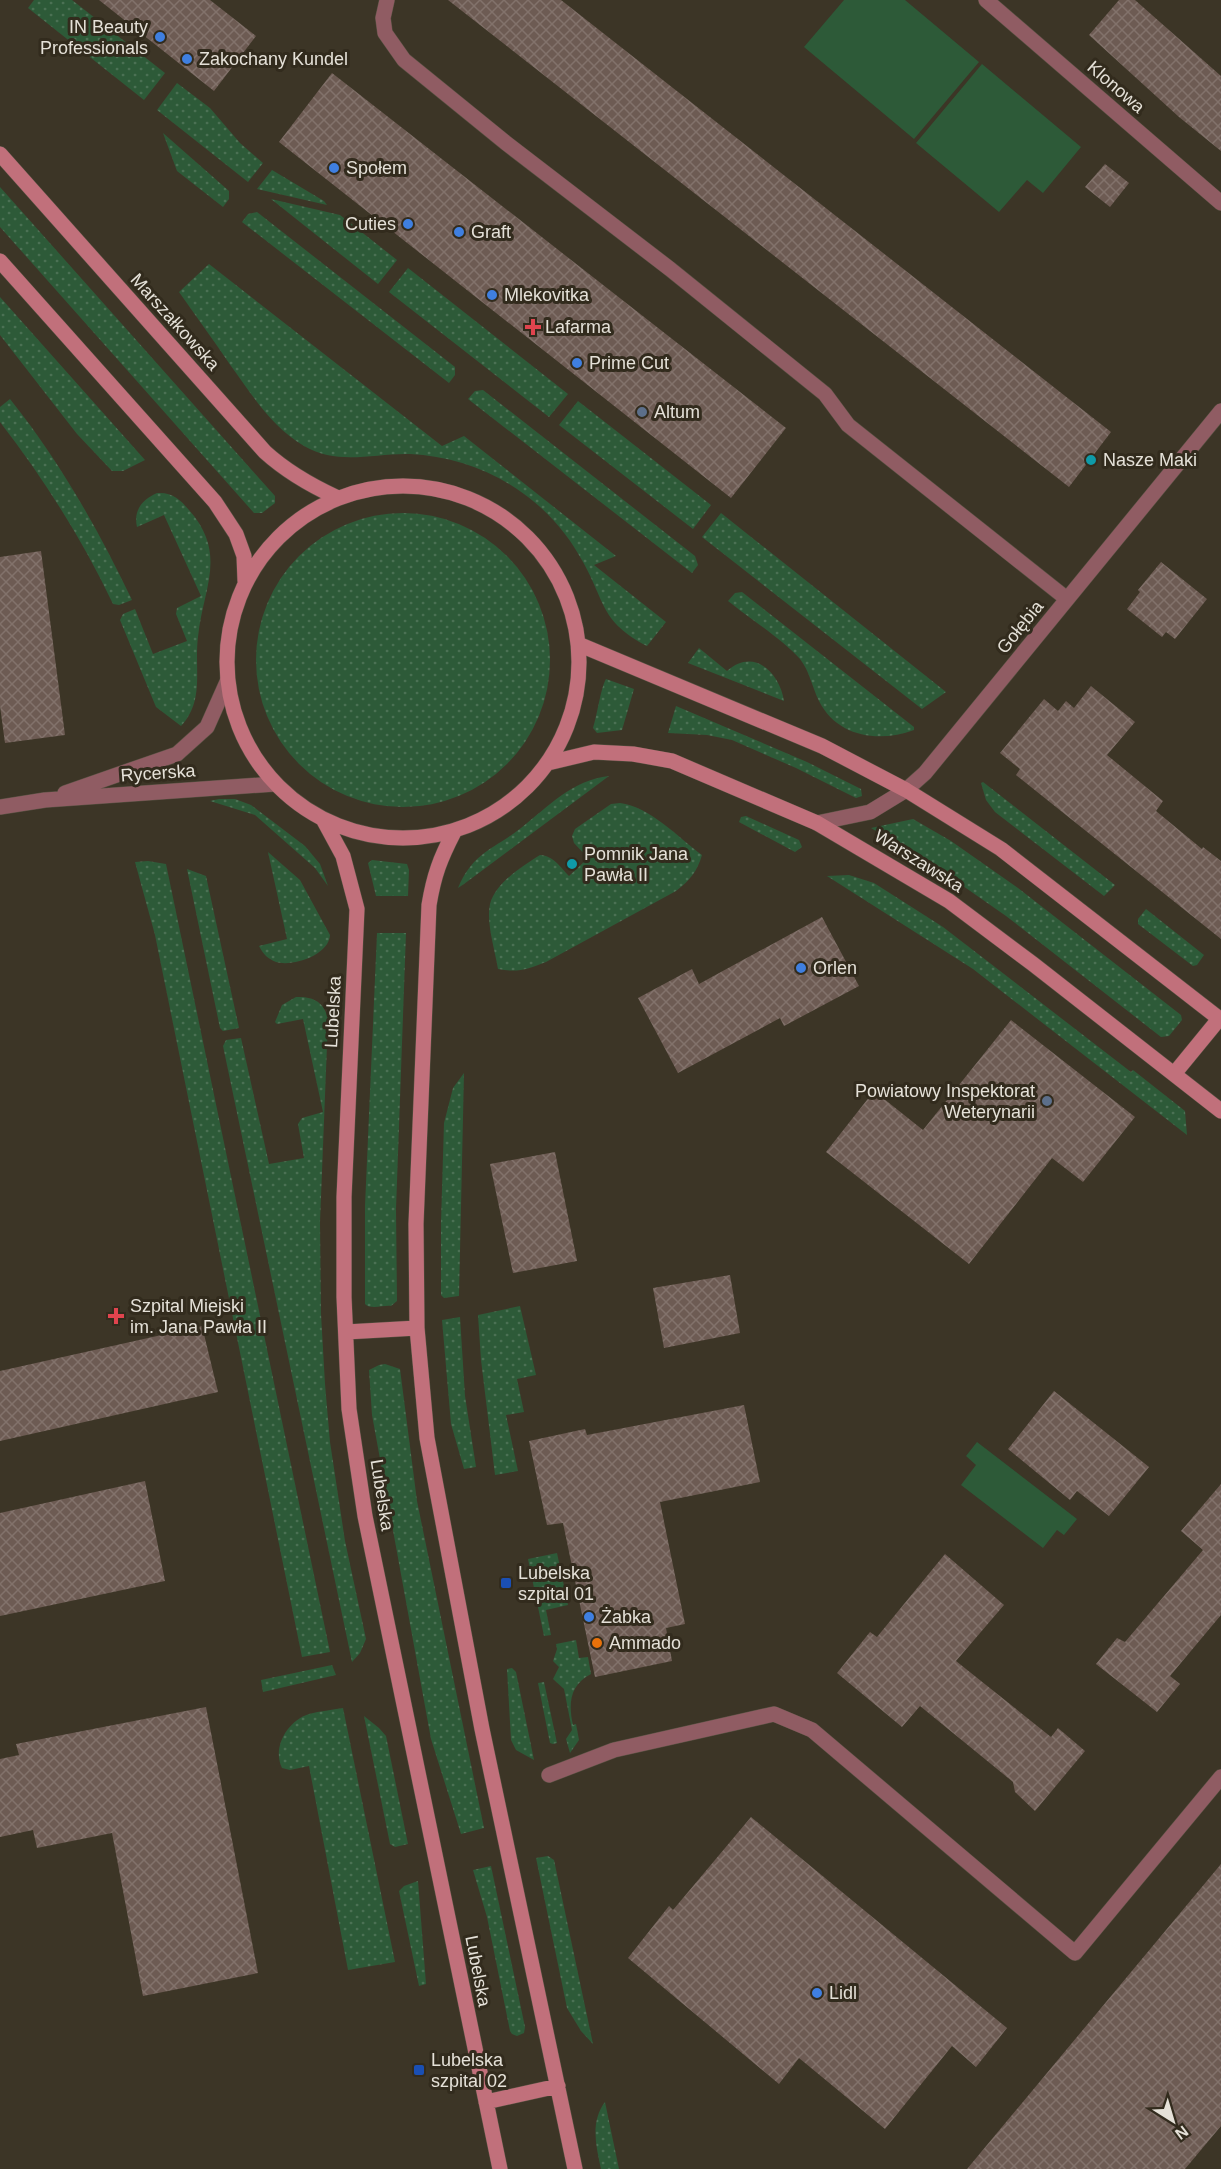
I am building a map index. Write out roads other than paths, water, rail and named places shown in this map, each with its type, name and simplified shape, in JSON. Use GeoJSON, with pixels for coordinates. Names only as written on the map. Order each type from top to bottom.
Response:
{"type":"FeatureCollection","features":[{"type":"Feature","properties":{"kind":"main road","name":"Marszałkowska"},"geometry":{"type":"LineString","coordinates":[[0,154],[265,452],[282,468],[303,482],[336,497]]}},
{"type":"Feature","properties":{"kind":"main road"},"geometry":{"type":"LineString","coordinates":[[0,261],[215,502],[236,534],[244,556],[245,581]]}},
{"type":"Feature","properties":{"kind":"main road"},"geometry":{"type":"LineString","coordinates":[[390,486],[439,489],[485,505],[525,533],[554,569],[570,604],[578,644],[575,695],[565,730],[548,763],[522,793],[490,816],[453,831],[410,839],[366,835],[324,821],[298,805],[274,784],[252,754],[235,720],[227,682],[228,631],[245,581],[270,545],[303,516],[336,497],[390,486]]}},
{"type":"Feature","properties":{"kind":"main road"},"geometry":{"type":"LineString","coordinates":[[578,644],[822,746],[906,790],[1001,849],[1220,1020],[1174,1074]]}},
{"type":"Feature","properties":{"kind":"main road","name":"Warszawska"},"geometry":{"type":"LineString","coordinates":[[548,763],[594,752],[633,754],[672,761],[818,824],[949,902],[1034,964],[1221,1111]]}},
{"type":"Feature","properties":{"kind":"main road","name":"Lubelska"},"geometry":{"type":"LineString","coordinates":[[324,821],[343,856],[357,909],[344,1197],[346,1332],[350,1409],[364,1515],[501,2169]]}},
{"type":"Feature","properties":{"kind":"main road"},"geometry":{"type":"LineString","coordinates":[[453,831],[436,868],[429,905],[416,1224],[417,1328],[427,1438],[482,1729],[575,2169]]}},
{"type":"Feature","properties":{"kind":"main road"},"geometry":{"type":"LineString","coordinates":[[346,1332],[417,1328]]}},
{"type":"Feature","properties":{"kind":"main road"},"geometry":{"type":"LineString","coordinates":[[486,2102],[558,2086]]}},
{"type":"Feature","properties":{"kind":"street"},"geometry":{"type":"LineString","coordinates":[[387,0],[383,18],[385,33],[404,60],[825,394],[848,424],[1067,599]]}},
{"type":"Feature","properties":{"kind":"street","name":"Klonowa"},"geometry":{"type":"LineString","coordinates":[[986,0],[1221,203]]}},
{"type":"Feature","properties":{"kind":"street","name":"Gołębia"},"geometry":{"type":"LineString","coordinates":[[818,824],[870,812],[906,790],[925,773],[1221,411]]}},
{"type":"Feature","properties":{"kind":"street","name":"Rycerska"},"geometry":{"type":"LineString","coordinates":[[45,800],[177,754],[207,727],[227,682]]}},
{"type":"Feature","properties":{"kind":"street","name":"Rycerska"},"geometry":{"type":"LineString","coordinates":[[0,807],[45,800],[274,784]]}},
{"type":"Feature","properties":{"kind":"street"},"geometry":{"type":"LineString","coordinates":[[549,1775],[614,1750],[774,1714],[812,1730],[1075,1953],[1221,1777]]}},
{"type":"Feature","properties":{"kind":"place","name":"IN Beauty Professionals"},"geometry":{"type":"Point","coordinates":[160,37]}},
{"type":"Feature","properties":{"kind":"place","name":"Zakochany Kundel"},"geometry":{"type":"Point","coordinates":[187,59]}},
{"type":"Feature","properties":{"kind":"place","name":"Społem"},"geometry":{"type":"Point","coordinates":[334,168]}},
{"type":"Feature","properties":{"kind":"place","name":"Cuties"},"geometry":{"type":"Point","coordinates":[408,224]}},
{"type":"Feature","properties":{"kind":"place","name":"Graft"},"geometry":{"type":"Point","coordinates":[459,232]}},
{"type":"Feature","properties":{"kind":"place","name":"Mlekovitka"},"geometry":{"type":"Point","coordinates":[492,295]}},
{"type":"Feature","properties":{"kind":"place","name":"Lafarma"},"geometry":{"type":"Point","coordinates":[533,327]}},
{"type":"Feature","properties":{"kind":"place","name":"Prime Cut"},"geometry":{"type":"Point","coordinates":[577,363]}},
{"type":"Feature","properties":{"kind":"place","name":"Altum"},"geometry":{"type":"Point","coordinates":[642,412]}},
{"type":"Feature","properties":{"kind":"place","name":"Nasze Maki"},"geometry":{"type":"Point","coordinates":[1091,460]}},
{"type":"Feature","properties":{"kind":"place","name":"Pomnik Jana Pawła II"},"geometry":{"type":"Point","coordinates":[572,864]}},
{"type":"Feature","properties":{"kind":"place","name":"Orlen"},"geometry":{"type":"Point","coordinates":[801,968]}},
{"type":"Feature","properties":{"kind":"place","name":"Powiatowy Inspektorat Weterynarii"},"geometry":{"type":"Point","coordinates":[1047,1101]}},
{"type":"Feature","properties":{"kind":"place","name":"Szpital Miejski im. Jana Pawła II"},"geometry":{"type":"Point","coordinates":[116,1316]}},
{"type":"Feature","properties":{"kind":"place","name":"Lubelska szpital 01"},"geometry":{"type":"Point","coordinates":[506,1583]}},
{"type":"Feature","properties":{"kind":"place","name":"Żabka"},"geometry":{"type":"Point","coordinates":[589,1617]}},
{"type":"Feature","properties":{"kind":"place","name":"Ammado"},"geometry":{"type":"Point","coordinates":[597,1643]}},
{"type":"Feature","properties":{"kind":"place","name":"Lidl"},"geometry":{"type":"Point","coordinates":[817,1993]}},
{"type":"Feature","properties":{"kind":"place","name":"Lubelska szpital 02"},"geometry":{"type":"Point","coordinates":[419,2070]}}]}
